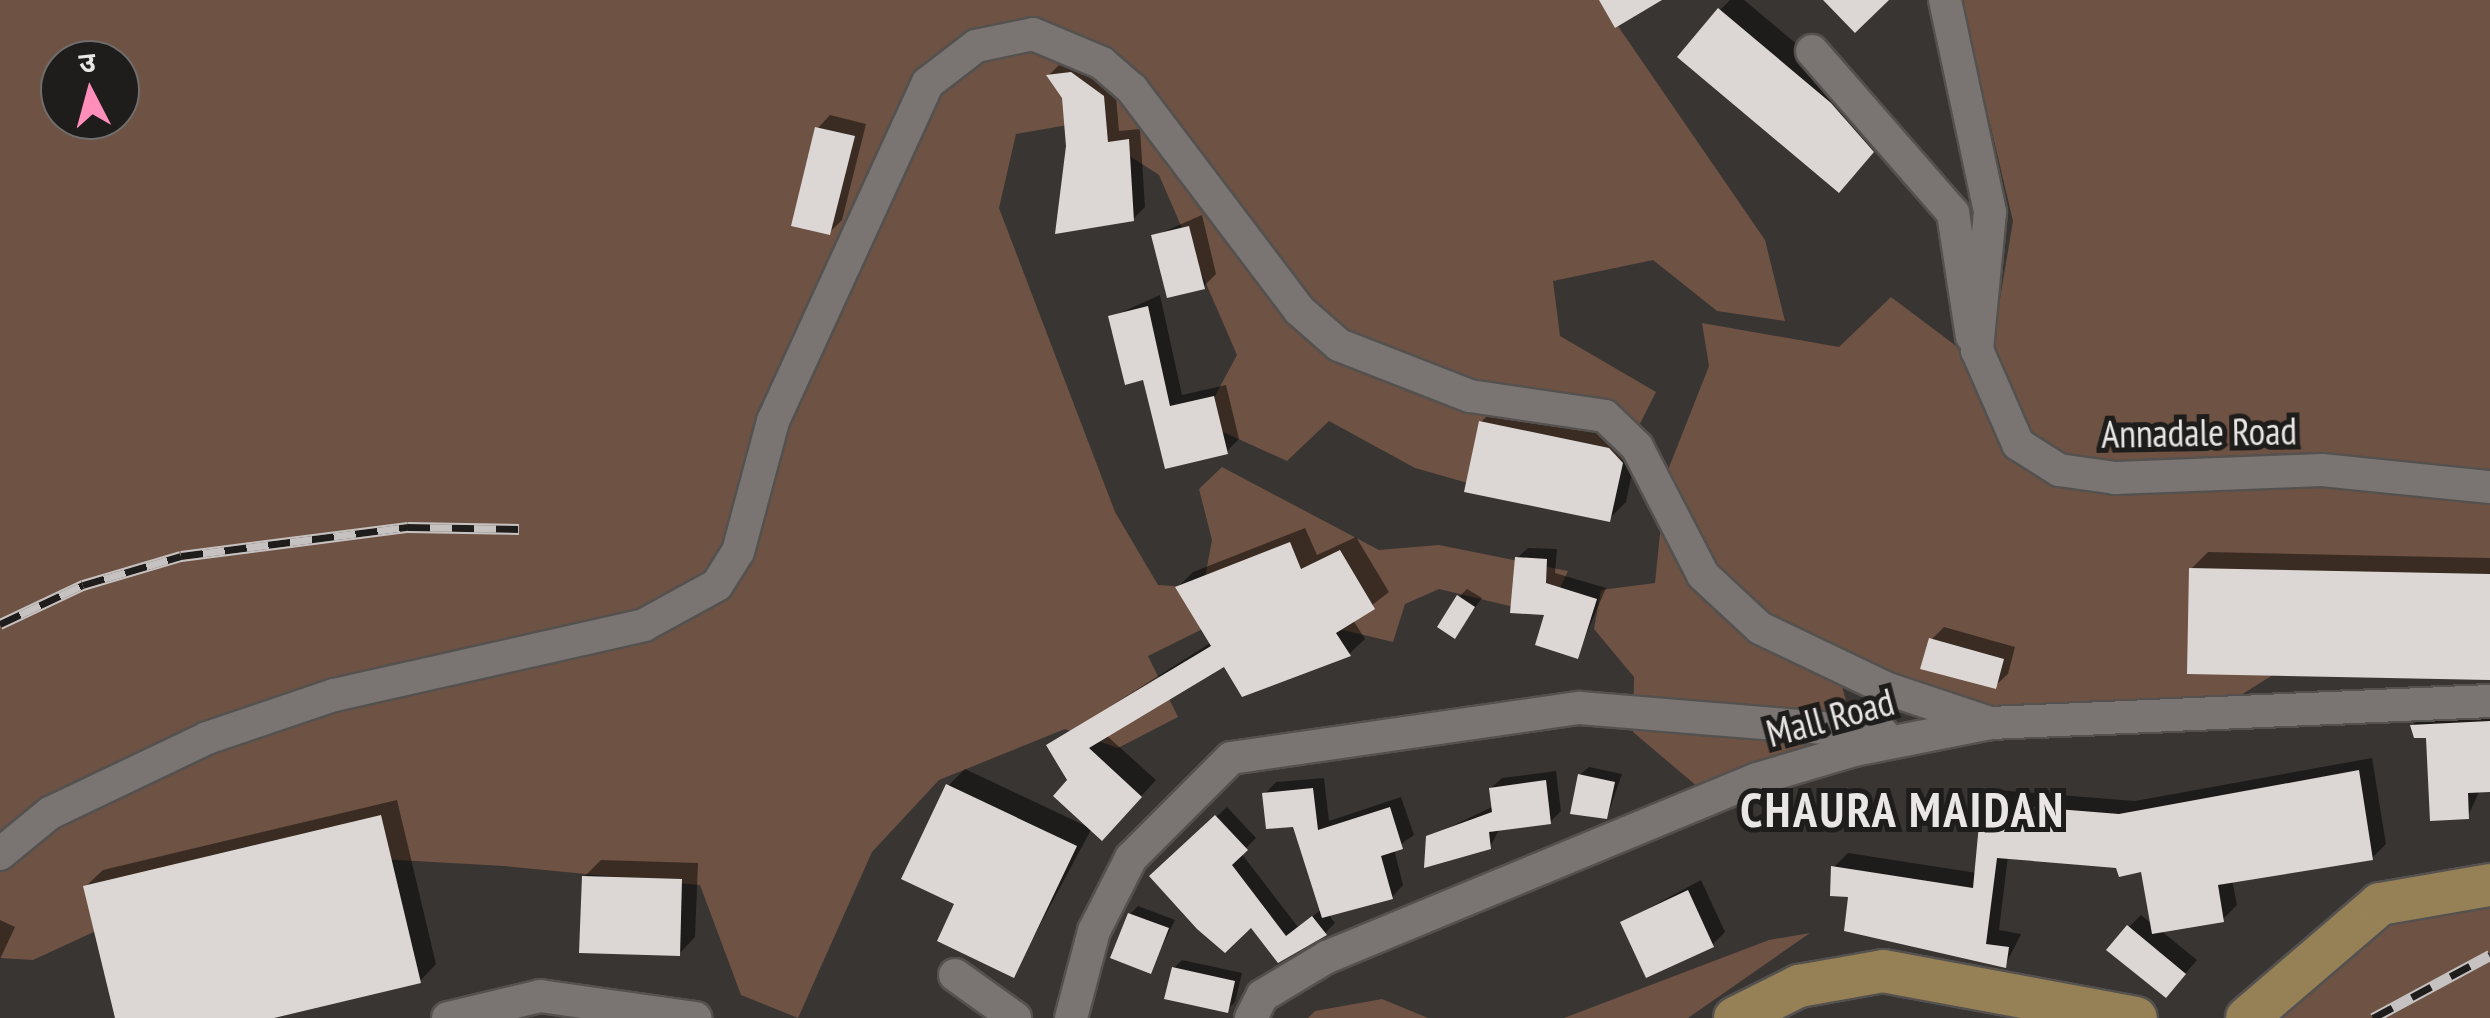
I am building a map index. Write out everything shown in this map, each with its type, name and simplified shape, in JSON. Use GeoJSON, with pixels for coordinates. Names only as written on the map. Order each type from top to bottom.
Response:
{"type":"FeatureCollection","features":[{"type":"Feature","properties":{"kind":"main road"},"geometry":{"type":"LineString","coordinates":[[2247,1018],[2380,904],[2490,885]]}},
{"type":"Feature","properties":{"kind":"main road"},"geometry":{"type":"LineString","coordinates":[[1734,1018],[1800,986],[1883,971],[2136,1018]]}},
{"type":"Feature","properties":{"kind":"street","name":"Annadale Road"},"geometry":{"type":"LineString","coordinates":[[1945,0],[1990,212],[1976,350],[2007,432],[2058,470],[2115,478],[2366,472],[2490,488]]}},
{"type":"Feature","properties":{"kind":"street"},"geometry":{"type":"LineString","coordinates":[[0,854],[50,813],[207,738],[334,695],[644,625],[717,585],[738,552],[772,421],[928,84],[976,46],[1033,34],[1102,63],[1132,89],[1299,310],[1339,345],[1470,396],[1605,416],[1637,447],[1702,575],[1760,628],[1888,689],[1990,723]]}},
{"type":"Feature","properties":{"kind":"street"},"geometry":{"type":"LineString","coordinates":[[1812,51],[1953,213],[1976,350]]}},
{"type":"Feature","properties":{"kind":"street","name":"Mall Road"},"geometry":{"type":"LineString","coordinates":[[1251,1018],[1262,996],[1327,957],[1789,766],[1912,735],[1990,723],[2490,701]]}},
{"type":"Feature","properties":{"kind":"street"},"geometry":{"type":"LineString","coordinates":[[1070,1018],[1094,931],[1131,858],[1231,758],[1580,708],[1912,735]]}},
{"type":"Feature","properties":{"kind":"street"},"geometry":{"type":"LineString","coordinates":[[956,975],[1015,1018]]}},
{"type":"Feature","properties":{"kind":"street"},"geometry":{"type":"LineString","coordinates":[[448,1018],[540,996],[695,1018]]}},
{"type":"Feature","properties":{"kind":"shaded area"},"geometry":{"type":"Polygon","coordinates":[[[0,0],[1600,0],[1765,240],[1785,321],[1717,311],[1653,260],[1553,281],[1560,336],[1656,392],[1610,483],[1510,495],[1415,468],[1329,421],[1287,461],[1201,422],[1237,355],[1159,175],[1079,123],[1016,134],[999,208],[1115,512],[1158,585],[1203,588],[1212,540],[1199,489],[1222,467],[1379,550],[1439,545],[1568,571],[1547,615],[1439,589],[1405,604],[1393,642],[1247,607],[1148,656],[1178,717],[1118,748],[1065,729],[939,780],[872,852],[798,1018],[741,995],[700,885],[504,866],[344,857],[98,930],[33,960],[0,958],[0,0]]]}},
{"type":"Feature","properties":{"kind":"shaded area"},"geometry":{"type":"Polygon","coordinates":[[[1947,0],[2490,0],[2490,615],[2303,656],[2190,727],[2061,737],[1835,660],[1853,727],[1718,804],[1633,732],[1634,677],[1594,629],[1601,590],[1655,583],[1666,475],[1709,366],[1702,323],[1839,347],[1891,297],[1988,370],[2013,221],[1966,22],[1947,0]]]}},
{"type":"Feature","properties":{"kind":"shaded area"},"geometry":{"type":"Polygon","coordinates":[[[2490,898],[2490,1018],[2273,1018],[2381,919],[2490,898]]]}},
{"type":"Feature","properties":{"kind":"shaded area"},"geometry":{"type":"Polygon","coordinates":[[[1810,933],[1688,1018],[1564,1018],[1769,940],[1810,933]]]}},
{"type":"Feature","properties":{"kind":"shaded area"},"geometry":{"type":"Polygon","coordinates":[[[1382,999],[1428,1018],[1308,1018],[1315,1011],[1382,999]]]}},
{"type":"Feature","properties":{"kind":"building"},"geometry":{"type":"Polygon","coordinates":[[[1599,0],[1662,0],[1615,28],[1599,0]]]}},
{"type":"Feature","properties":{"kind":"building"},"geometry":{"type":"Polygon","coordinates":[[[1823,0],[1889,0],[1855,33],[1823,0]]]}},
{"type":"Feature","properties":{"kind":"building"},"geometry":{"type":"Polygon","coordinates":[[[1718,8],[1831,103],[1874,152],[1839,193],[1677,57],[1718,8]]]}},
{"type":"Feature","properties":{"kind":"building"},"geometry":{"type":"Polygon","coordinates":[[[1071,72],[1104,96],[1108,142],[1129,139],[1134,221],[1055,234],[1066,146],[1062,98],[1046,75],[1071,72]]]}},
{"type":"Feature","properties":{"kind":"building"},"geometry":{"type":"Polygon","coordinates":[[[815,127],[855,136],[830,235],[791,226],[815,127]]]}},
{"type":"Feature","properties":{"kind":"building"},"geometry":{"type":"Polygon","coordinates":[[[1189,226],[1205,289],[1167,298],[1151,235],[1189,226]]]}},
{"type":"Feature","properties":{"kind":"building"},"geometry":{"type":"Polygon","coordinates":[[[1148,306],[1170,406],[1214,396],[1228,454],[1165,469],[1143,380],[1125,385],[1108,316],[1148,306]]]}},
{"type":"Feature","properties":{"kind":"building"},"geometry":{"type":"Polygon","coordinates":[[[1479,421],[1609,448],[1623,463],[1610,522],[1464,492],[1479,421]]]}},
{"type":"Feature","properties":{"kind":"building"},"geometry":{"type":"Polygon","coordinates":[[[1290,542],[1301,569],[1340,550],[1375,609],[1336,633],[1351,656],[1242,697],[1224,667],[1089,748],[1142,797],[1102,841],[1053,796],[1067,780],[1046,745],[1211,646],[1175,587],[1290,542]]]}},
{"type":"Feature","properties":{"kind":"building"},"geometry":{"type":"Polygon","coordinates":[[[1515,557],[1547,559],[1546,583],[1597,599],[1578,659],[1535,645],[1544,615],[1510,613],[1515,557]]]}},
{"type":"Feature","properties":{"kind":"building"},"geometry":{"type":"Polygon","coordinates":[[[2189,568],[2490,574],[2490,680],[2187,674],[2189,568]]]}},
{"type":"Feature","properties":{"kind":"building"},"geometry":{"type":"Polygon","coordinates":[[[1457,595],[1475,607],[1455,639],[1437,627],[1457,595]]]}},
{"type":"Feature","properties":{"kind":"building"},"geometry":{"type":"Polygon","coordinates":[[[1929,638],[2004,659],[1996,689],[1920,669],[1929,638]]]}},
{"type":"Feature","properties":{"kind":"building"},"geometry":{"type":"Polygon","coordinates":[[[2490,721],[2490,792],[2468,793],[2469,819],[2430,821],[2426,738],[2414,738],[2410,725],[2490,721]]]}},
{"type":"Feature","properties":{"kind":"building"},"geometry":{"type":"Polygon","coordinates":[[[2359,770],[2373,860],[2218,885],[2224,922],[2152,934],[2141,872],[2119,877],[2116,868],[1997,858],[1986,944],[2009,947],[2006,968],[1844,931],[1848,897],[1830,896],[1831,866],[1973,888],[1981,803],[2119,814],[2359,770]]]}},
{"type":"Feature","properties":{"kind":"building"},"geometry":{"type":"Polygon","coordinates":[[[1578,774],[1615,782],[1607,819],[1570,814],[1578,774]]]}},
{"type":"Feature","properties":{"kind":"building"},"geometry":{"type":"Polygon","coordinates":[[[1546,780],[1551,824],[1489,832],[1491,849],[1424,868],[1426,836],[1492,812],[1489,788],[1546,780]]]}},
{"type":"Feature","properties":{"kind":"building"},"geometry":{"type":"Polygon","coordinates":[[[946,784],[1077,846],[1014,978],[937,941],[954,904],[901,879],[946,784]]]}},
{"type":"Feature","properties":{"kind":"building"},"geometry":{"type":"Polygon","coordinates":[[[1313,788],[1318,830],[1390,807],[1403,849],[1381,856],[1393,899],[1322,918],[1293,827],[1266,829],[1262,793],[1313,788]]]}},
{"type":"Feature","properties":{"kind":"building"},"geometry":{"type":"Polygon","coordinates":[[[381,815],[421,983],[274,1018],[115,1018],[83,886],[381,815]]]}},
{"type":"Feature","properties":{"kind":"building"},"geometry":{"type":"Polygon","coordinates":[[[1215,815],[1248,850],[1232,865],[1286,936],[1312,916],[1327,935],[1278,963],[1251,928],[1225,953],[1197,929],[1149,876],[1215,815]]]}},
{"type":"Feature","properties":{"kind":"building"},"geometry":{"type":"Polygon","coordinates":[[[582,876],[682,879],[680,956],[579,953],[582,876]]]}},
{"type":"Feature","properties":{"kind":"building"},"geometry":{"type":"Polygon","coordinates":[[[1688,890],[1714,947],[1646,978],[1620,922],[1688,890]]]}},
{"type":"Feature","properties":{"kind":"building"},"geometry":{"type":"Polygon","coordinates":[[[1128,913],[1169,928],[1151,974],[1110,958],[1128,913]]]}},
{"type":"Feature","properties":{"kind":"building"},"geometry":{"type":"Polygon","coordinates":[[[2127,925],[2186,974],[2166,998],[2106,950],[2127,925]]]}},
{"type":"Feature","properties":{"kind":"building"},"geometry":{"type":"Polygon","coordinates":[[[1172,967],[1235,981],[1228,1013],[1164,999],[1172,967]]]}},
{"type":"Feature","properties":{"kind":"railway"},"geometry":{"type":"LineString","coordinates":[[0,624],[83,585],[181,556],[408,527],[519,529]]}},
{"type":"Feature","properties":{"kind":"railway"},"geometry":{"type":"LineString","coordinates":[[2373,1018],[2490,955]]}},
{"type":"Feature","properties":{"kind":"district","name":"CHAURA MAIDAN"},"geometry":{"type":"Point","coordinates":[1903,810]}}]}
